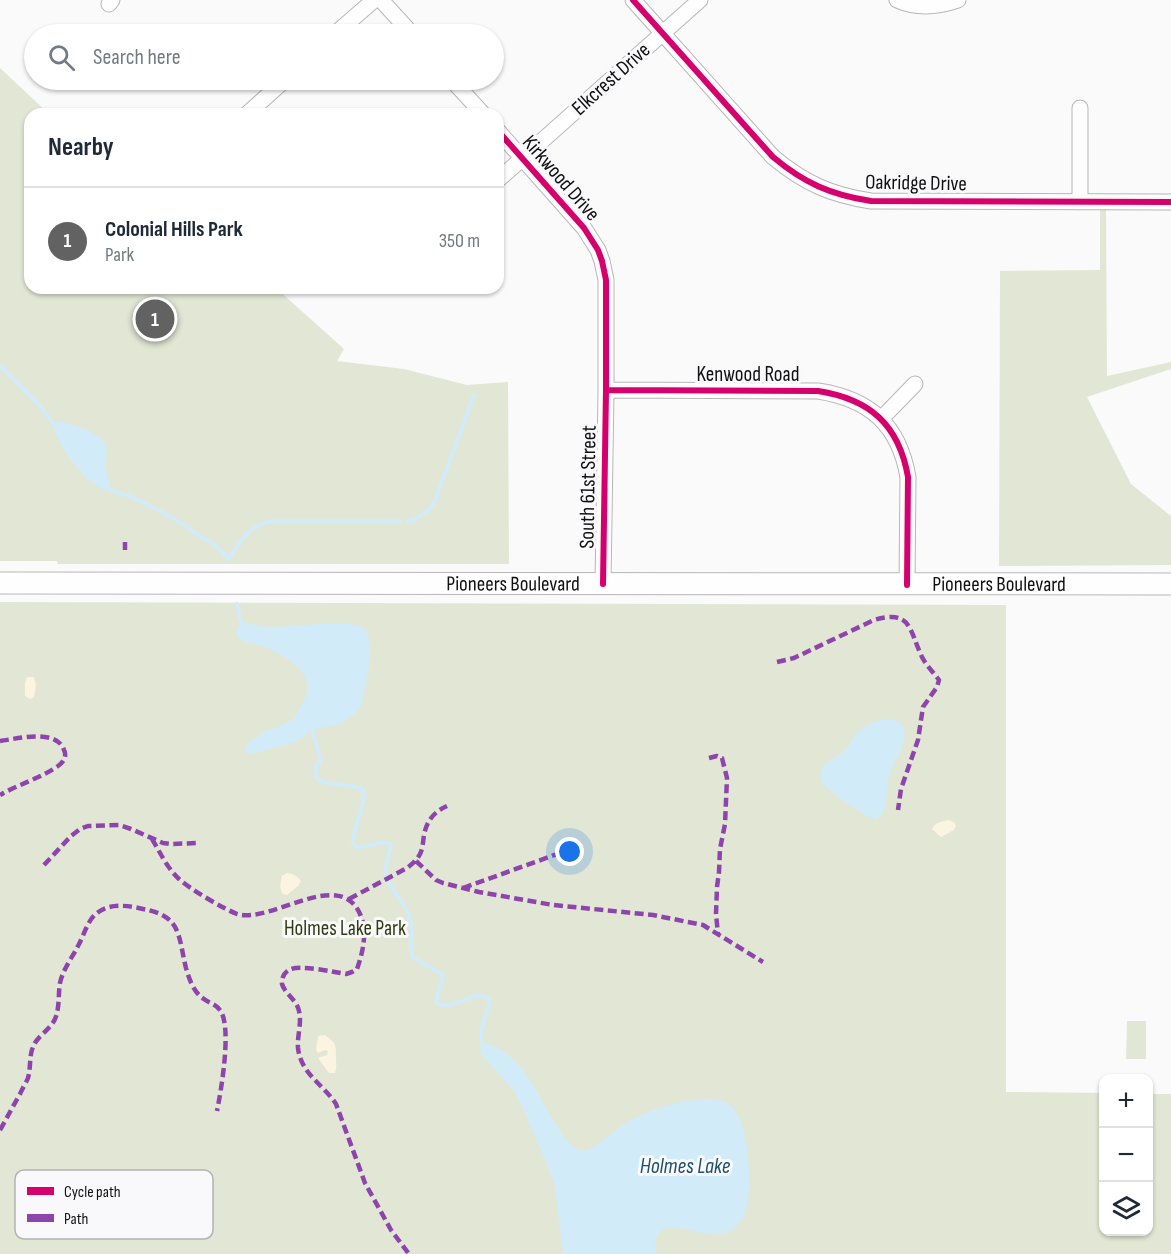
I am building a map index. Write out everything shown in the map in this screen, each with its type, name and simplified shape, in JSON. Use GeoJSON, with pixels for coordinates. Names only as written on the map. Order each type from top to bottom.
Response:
{"type":"FeatureCollection","features":[{"type":"Feature","properties":{"kind":"main road","name":"Pioneers Boulevard"},"geometry":{"type":"LineString","coordinates":[[0,583],[1171,584]]}},
{"type":"Feature","properties":{"kind":"street"},"geometry":{"type":"LineString","coordinates":[[346,24],[374,0]]}},
{"type":"Feature","properties":{"kind":"street"},"geometry":{"type":"LineString","coordinates":[[381,0],[403,24]]}},
{"type":"Feature","properties":{"kind":"street","name":"Oakridge Drive"},"geometry":{"type":"LineString","coordinates":[[633,0],[772,157],[809,183],[831,193],[872,201],[1171,202]]}},
{"type":"Feature","properties":{"kind":"street","name":"Elkcrest Drive"},"geometry":{"type":"LineString","coordinates":[[504,175],[700,0]]}},
{"type":"Feature","properties":{"kind":"street"},"geometry":{"type":"LineString","coordinates":[[897,0],[918,6],[934,6],[957,0]]}},
{"type":"Feature","properties":{"kind":"street"},"geometry":{"type":"LineString","coordinates":[[254,108],[274,90]]}},
{"type":"Feature","properties":{"kind":"street"},"geometry":{"type":"LineString","coordinates":[[461,90],[478,108]]}},
{"type":"Feature","properties":{"kind":"street"},"geometry":{"type":"LineString","coordinates":[[1080,108],[1080,202]]}},
{"type":"Feature","properties":{"kind":"street","name":"Kirkwood Drive"},"geometry":{"type":"LineString","coordinates":[[504,138],[584,228],[591,237],[602,261],[606,280],[606,390]]}},
{"type":"Feature","properties":{"kind":"street"},"geometry":{"type":"LineString","coordinates":[[881,419],[915,384]]}},
{"type":"Feature","properties":{"kind":"street","name":"Kenwood Road"},"geometry":{"type":"LineString","coordinates":[[606,390],[818,391],[838,394],[867,407],[890,429],[898,443],[907,470],[907,585]]}},
{"type":"Feature","properties":{"kind":"street","name":"South 61st Street"},"geometry":{"type":"LineString","coordinates":[[603,584],[606,390]]}},
{"type":"Feature","properties":{"kind":"green space"},"geometry":{"type":"Polygon","coordinates":[[[0,68],[43,108],[24,108],[24,294],[283,294],[344,349],[337,361],[404,369],[467,385],[508,382],[509,564],[58,564],[57,561],[0,561],[0,68]]]}},
{"type":"Feature","properties":{"kind":"green space"},"geometry":{"type":"Polygon","coordinates":[[[1100,202],[1106,202],[1107,376],[1171,362],[1171,369],[1087,397],[1131,484],[1171,516],[1171,565],[999,566],[1000,271],[1100,270],[1100,202]]]}},
{"type":"Feature","properties":{"kind":"green space","name":"Holmes Lake Park"},"geometry":{"type":"Polygon","coordinates":[[[0,602],[1006,605],[1006,1092],[1099,1093],[1099,1236],[1153,1236],[1153,1094],[1171,1094],[1171,1254],[0,1254],[0,602]]]}},
{"type":"Feature","properties":{"kind":"green space"},"geometry":{"type":"Polygon","coordinates":[[[1127,1021],[1146,1021],[1146,1059],[1126,1059],[1127,1021]]]}},
{"type":"Feature","properties":{"kind":"sand"},"geometry":{"type":"Polygon","coordinates":[[[27,677],[34,677],[36,685],[34,697],[30,699],[25,696],[27,677]]]}},
{"type":"Feature","properties":{"kind":"sand"},"geometry":{"type":"Polygon","coordinates":[[[948,820],[954,822],[956,826],[954,830],[941,837],[932,829],[937,824],[948,820]]]}},
{"type":"Feature","properties":{"kind":"sand"},"geometry":{"type":"Polygon","coordinates":[[[287,873],[295,875],[301,881],[287,895],[283,894],[280,886],[282,876],[287,873]]]}},
{"type":"Feature","properties":{"kind":"sand"},"geometry":{"type":"Polygon","coordinates":[[[325,1035],[335,1046],[335,1073],[329,1073],[318,1058],[327,1055],[328,1051],[318,1053],[316,1050],[318,1036],[325,1035]]]}},
{"type":"Feature","properties":{"kind":"water"},"geometry":{"type":"Polygon","coordinates":[[[62,422],[88,430],[104,442],[107,450],[106,470],[110,490],[93,483],[83,475],[66,453],[53,423],[62,422]]]}},
{"type":"Feature","properties":{"kind":"water"},"geometry":{"type":"Polygon","coordinates":[[[241,621],[264,627],[347,624],[364,628],[368,634],[370,655],[360,709],[343,723],[312,730],[296,742],[251,754],[246,753],[245,748],[255,737],[295,718],[306,697],[308,685],[301,670],[292,662],[275,652],[238,637],[236,634],[241,621]]]}},
{"type":"Feature","properties":{"kind":"water"},"geometry":{"type":"Polygon","coordinates":[[[887,719],[898,721],[905,733],[889,776],[885,806],[876,820],[832,792],[822,782],[820,774],[824,766],[844,751],[865,726],[887,719]]]}},
{"type":"Feature","properties":{"kind":"water","name":"Holmes Lake"},"geometry":{"type":"Polygon","coordinates":[[[482,1043],[496,1047],[517,1063],[534,1086],[563,1135],[572,1146],[580,1151],[598,1144],[636,1118],[680,1102],[711,1099],[724,1102],[733,1108],[743,1129],[748,1160],[749,1191],[742,1220],[733,1229],[718,1234],[679,1228],[666,1229],[657,1237],[655,1245],[657,1254],[563,1254],[554,1183],[514,1091],[481,1054],[482,1043]]]}},
{"type":"Feature","properties":{"kind":"waterway"},"geometry":{"type":"LineString","coordinates":[[0,366],[40,406],[53,423]]}},
{"type":"Feature","properties":{"kind":"waterway"},"geometry":{"type":"LineString","coordinates":[[407,521],[422,515],[434,503],[474,395]]}},
{"type":"Feature","properties":{"kind":"waterway"},"geometry":{"type":"LineString","coordinates":[[110,490],[137,499],[181,523],[217,547],[228,559],[247,534],[258,526],[273,521],[400,521]]}},
{"type":"Feature","properties":{"kind":"waterway"},"geometry":{"type":"LineString","coordinates":[[237,604],[241,621]]}},
{"type":"Feature","properties":{"kind":"waterway"},"geometry":{"type":"LineString","coordinates":[[312,730],[321,760],[316,766],[316,777],[326,783],[357,787],[363,790],[363,801],[353,843],[356,847],[391,844],[386,873],[410,919],[412,957],[442,974],[437,1003],[450,1005],[476,996],[489,998],[481,1031],[482,1043]]}},
{"type":"Feature","properties":{"kind":"marked path"},"geometry":{"type":"LineString","coordinates":[[125,542],[125,550]]}},
{"type":"Feature","properties":{"kind":"marked path"},"geometry":{"type":"LineString","coordinates":[[777,662],[794,658],[874,620],[896,617],[907,624],[924,660],[939,680],[937,687],[923,707],[918,740],[901,789],[898,810]]}},
{"type":"Feature","properties":{"kind":"marked path"},"geometry":{"type":"LineString","coordinates":[[0,741],[35,736],[45,737],[60,743],[65,754],[62,763],[51,770],[0,795]]}},
{"type":"Feature","properties":{"kind":"marked path"},"geometry":{"type":"LineString","coordinates":[[709,758],[717,756],[722,758],[727,778],[725,824],[720,849],[717,887],[718,934]]}},
{"type":"Feature","properties":{"kind":"marked path"},"geometry":{"type":"LineString","coordinates":[[349,899],[413,863],[421,852],[429,821],[438,811],[447,806]]}},
{"type":"Feature","properties":{"kind":"marked path"},"geometry":{"type":"LineString","coordinates":[[44,865],[71,836],[88,826],[119,825],[163,843],[197,843]]}},
{"type":"Feature","properties":{"kind":"marked path"},"geometry":{"type":"LineString","coordinates":[[152,839],[167,865],[179,879],[206,898],[237,914],[251,915],[268,912],[321,896],[337,896],[350,901],[360,914],[364,934],[363,949],[357,969],[346,974],[296,968],[285,973],[282,984],[299,1011],[298,1048],[303,1065],[336,1104],[365,1183],[391,1230],[409,1254]]}},
{"type":"Feature","properties":{"kind":"marked path"},"geometry":{"type":"LineString","coordinates":[[463,888],[574,848]]}},
{"type":"Feature","properties":{"kind":"marked path"},"geometry":{"type":"LineString","coordinates":[[416,861],[436,880],[479,892],[553,905],[653,915],[703,925],[763,962]]}},
{"type":"Feature","properties":{"kind":"marked path"},"geometry":{"type":"LineString","coordinates":[[0,1130],[28,1078],[35,1043],[55,1019],[58,1010],[59,987],[65,968],[92,918],[103,909],[116,906],[130,906],[156,912],[172,922],[179,937],[192,985],[200,996],[219,1009],[223,1017],[225,1058],[217,1111]]}},
{"type":"Feature","properties":{"kind":"cycle path"},"geometry":{"type":"LineString","coordinates":[[633,0],[773,157],[807,181],[831,191],[871,201],[1171,202]]}},
{"type":"Feature","properties":{"kind":"cycle path"},"geometry":{"type":"LineString","coordinates":[[504,138],[584,228],[602,261],[606,280],[603,584]]}},
{"type":"Feature","properties":{"kind":"cycle path"},"geometry":{"type":"LineString","coordinates":[[606,390],[818,391],[853,400],[867,408],[889,429],[904,459],[908,477],[907,585]]}},
{"type":"Feature","properties":{"kind":"place","name":"Colonial Hills Park"},"geometry":{"type":"Point","coordinates":[155,319]}}]}
